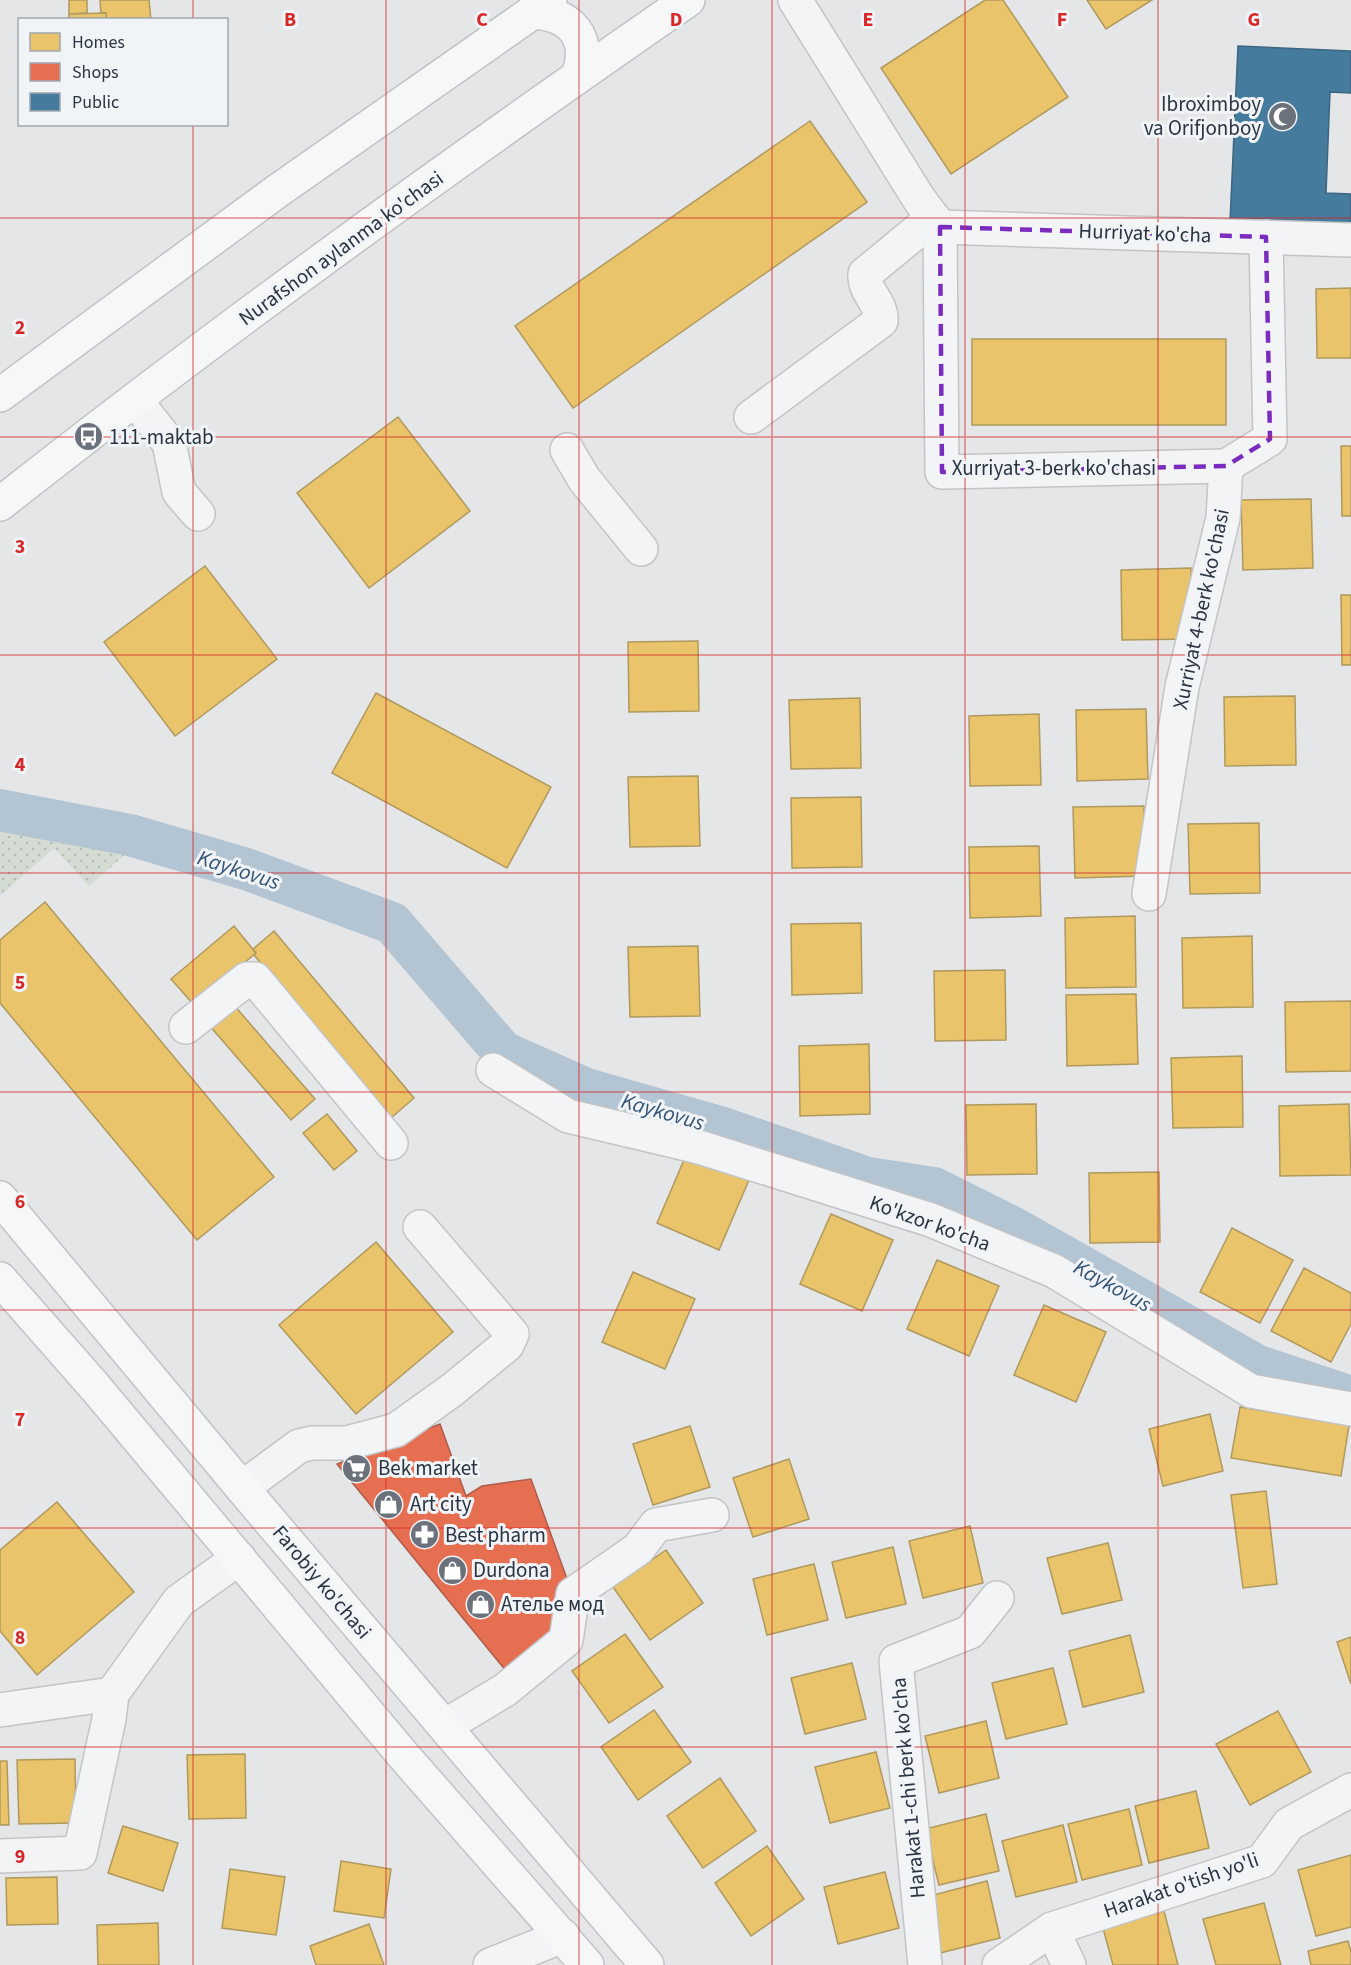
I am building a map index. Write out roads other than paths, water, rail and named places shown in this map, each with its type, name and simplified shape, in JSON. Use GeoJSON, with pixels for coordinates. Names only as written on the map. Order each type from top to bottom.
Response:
{"type":"FeatureCollection","features":[{"type":"Feature","properties":{"kind":"main road","name":"Nurafshon aylanma ko'chasi"},"geometry":{"type":"LineString","coordinates":[[0,504],[398,204],[688,0]]}},
{"type":"Feature","properties":{"kind":"main road"},"geometry":{"type":"LineString","coordinates":[[0,395],[276,192],[541,6],[575,29],[584,52],[578,76]]}},
{"type":"Feature","properties":{"kind":"main road","name":"Farobiy ko'chasi"},"geometry":{"type":"LineString","coordinates":[[0,1198],[646,1965]]}},
{"type":"Feature","properties":{"kind":"main road"},"geometry":{"type":"LineString","coordinates":[[0,1279],[95,1387],[403,1755],[587,1965]]}},
{"type":"Feature","properties":{"kind":"street"},"geometry":{"type":"LineString","coordinates":[[751,417],[881,321],[882,314],[864,283],[865,274],[931,215],[795,0]]}},
{"type":"Feature","properties":{"kind":"street","name":"Hurriyat ko'cha"},"geometry":{"type":"LineString","coordinates":[[931,215],[1266,237],[1351,240]]}},
{"type":"Feature","properties":{"kind":"street","name":"Xurriyat 3-berk ko'chasi"},"geometry":{"type":"LineString","coordinates":[[931,215],[942,472],[1226,466]]}},
{"type":"Feature","properties":{"kind":"street"},"geometry":{"type":"LineString","coordinates":[[1226,466],[1270,439],[1266,237]]}},
{"type":"Feature","properties":{"kind":"street"},"geometry":{"type":"LineString","coordinates":[[135,400],[169,443],[179,492],[198,514]]}},
{"type":"Feature","properties":{"kind":"street"},"geometry":{"type":"LineString","coordinates":[[567,450],[584,479],[641,549]]}},
{"type":"Feature","properties":{"kind":"street","name":"Xurriyat 4-berk ko'chasi"},"geometry":{"type":"LineString","coordinates":[[1149,894],[1182,687],[1223,518],[1226,466]]}},
{"type":"Feature","properties":{"kind":"street"},"geometry":{"type":"LineString","coordinates":[[186,1027],[247,979],[255,979],[391,1143]]}},
{"type":"Feature","properties":{"kind":"street","name":"Ko'kzor ko'cha"},"geometry":{"type":"LineString","coordinates":[[493,1070],[568,1116],[699,1147],[931,1220],[1054,1271],[1251,1391],[1351,1409]]}},
{"type":"Feature","properties":{"kind":"street"},"geometry":{"type":"LineString","coordinates":[[242,1488],[299,1446],[312,1443],[347,1443],[396,1430],[452,1390],[507,1345],[512,1334],[420,1227]]}},
{"type":"Feature","properties":{"kind":"street"},"geometry":{"type":"LineString","coordinates":[[445,1726],[505,1690],[566,1640],[573,1594],[638,1549],[656,1525],[712,1515]]}},
{"type":"Feature","properties":{"kind":"street"},"geometry":{"type":"LineString","coordinates":[[0,1856],[80,1853],[109,1719],[112,1694],[179,1601],[239,1558]]}},
{"type":"Feature","properties":{"kind":"street","name":"Harakat 1-chi berk ko'cha"},"geometry":{"type":"LineString","coordinates":[[925,1965],[896,1661],[970,1632],[997,1598]]}},
{"type":"Feature","properties":{"kind":"street"},"geometry":{"type":"LineString","coordinates":[[0,1710],[112,1694]]}},
{"type":"Feature","properties":{"kind":"street","name":"Harakat o'tish yo'li"},"geometry":{"type":"LineString","coordinates":[[999,1965],[1052,1929],[1262,1861],[1289,1824],[1351,1790]]}},
{"type":"Feature","properties":{"kind":"street"},"geometry":{"type":"LineString","coordinates":[[1052,1929],[1069,1965]]}},
{"type":"Feature","properties":{"kind":"street"},"geometry":{"type":"LineString","coordinates":[[490,1965],[563,1936]]}},
{"type":"Feature","properties":{"kind":"waterway","name":"Kaykovus"},"geometry":{"type":"LineString","coordinates":[[0,810],[130,835],[246,869],[392,923],[503,1052],[586,1089],[723,1128],[868,1178],[934,1188],[1014,1228],[1258,1366],[1351,1397]]}},
{"type":"Feature","properties":{"kind":"place","name":"Ibroximboy va Orifjonboy"},"geometry":{"type":"Point","coordinates":[1282,116]}},
{"type":"Feature","properties":{"kind":"place","name":"111-maktab"},"geometry":{"type":"Point","coordinates":[88,437]}},
{"type":"Feature","properties":{"kind":"place","name":"Bek market"},"geometry":{"type":"Point","coordinates":[357,1468]}},
{"type":"Feature","properties":{"kind":"place","name":"Art city"},"geometry":{"type":"Point","coordinates":[389,1504]}},
{"type":"Feature","properties":{"kind":"place","name":"Best pharm"},"geometry":{"type":"Point","coordinates":[424,1535]}},
{"type":"Feature","properties":{"kind":"place","name":"Durdona"},"geometry":{"type":"Point","coordinates":[452,1570]}},
{"type":"Feature","properties":{"kind":"place","name":"Ателье мод"},"geometry":{"type":"Point","coordinates":[480,1604]}}]}
